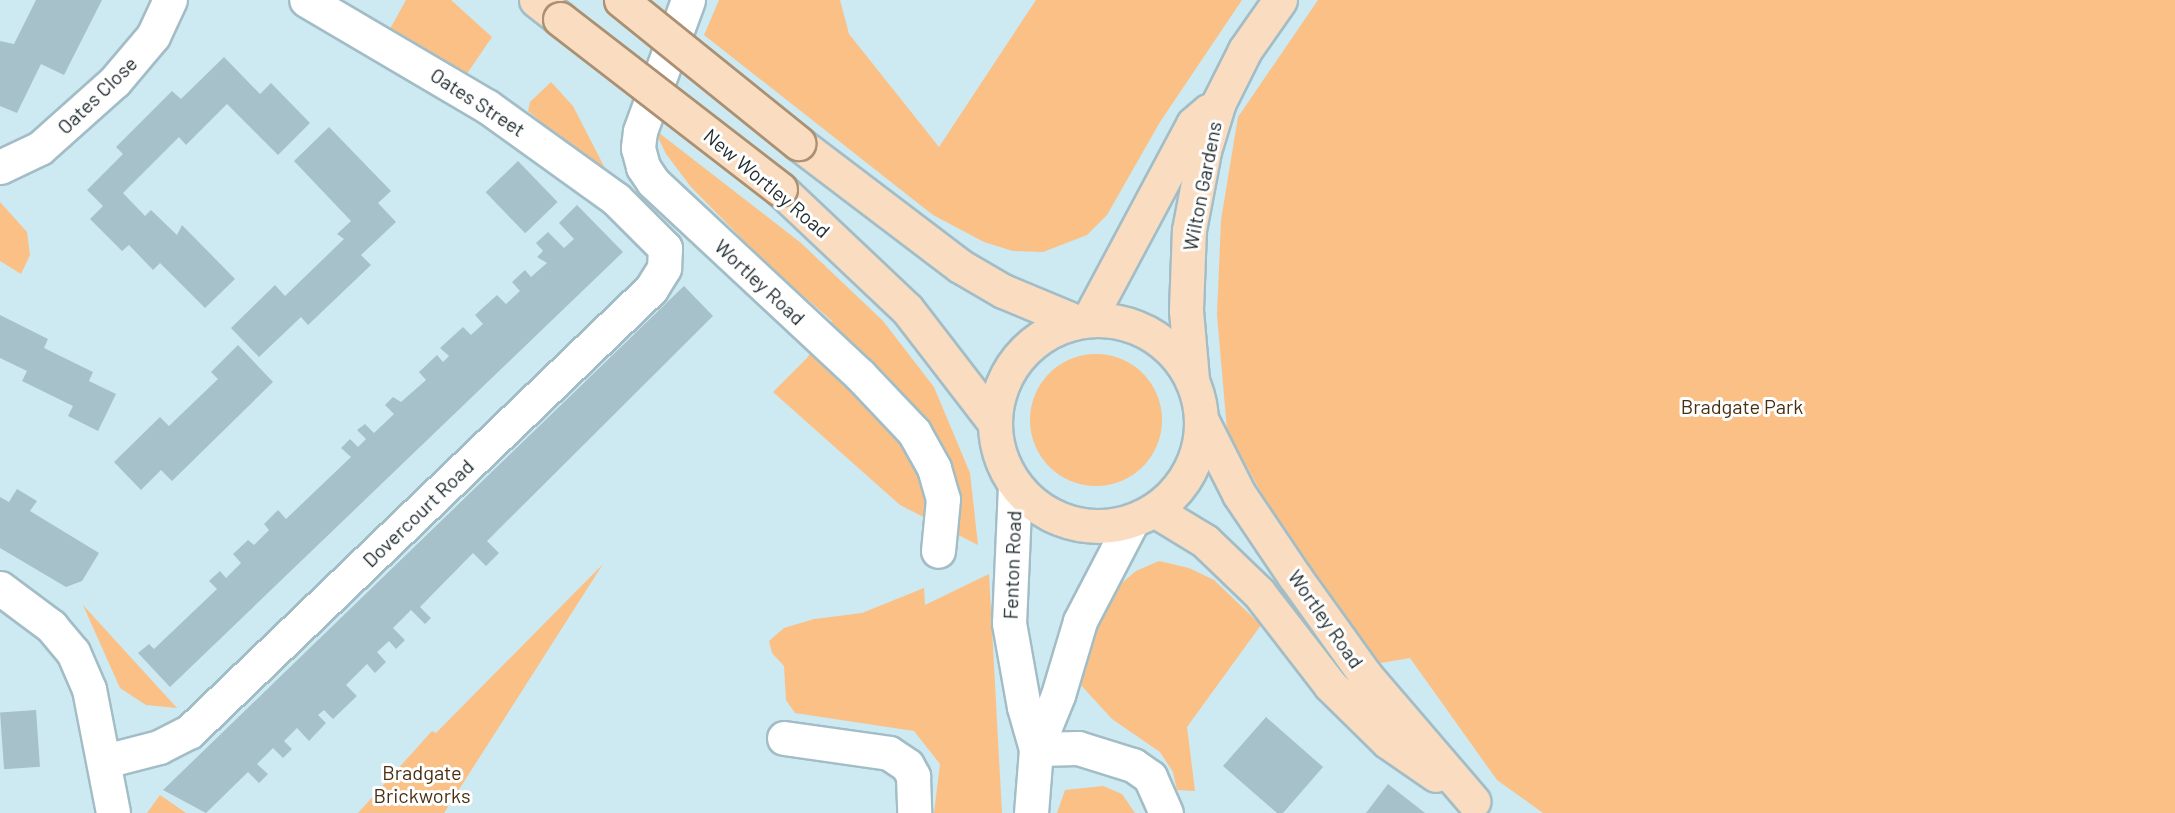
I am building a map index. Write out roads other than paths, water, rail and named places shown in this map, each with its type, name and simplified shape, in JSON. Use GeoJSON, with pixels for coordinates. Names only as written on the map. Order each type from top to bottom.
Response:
{"type":"FeatureCollection","features":[{"type":"Feature","properties":{"kind":"main road"},"geometry":{"type":"LineString","coordinates":[[621,0],[798,143],[960,267],[1003,291],[1082,320]]}},
{"type":"Feature","properties":{"kind":"main road","name":"Wilton Gardens"},"geometry":{"type":"LineString","coordinates":[[1192,379],[1186,310],[1189,230],[1204,151],[1219,102],[1245,50],[1280,0]]}},
{"type":"Feature","properties":{"kind":"main road","name":"New Wortley Road"},"geometry":{"type":"LineString","coordinates":[[548,9],[780,189],[907,309],[994,422]]}},
{"type":"Feature","properties":{"kind":"main road","name":"Wilton Gardens"},"geometry":{"type":"LineString","coordinates":[[1082,320],[1193,124],[1219,102]]}},
{"type":"Feature","properties":{"kind":"main road"},"geometry":{"type":"LineString","coordinates":[[1082,320],[1114,320],[1153,336],[1179,357],[1192,379],[1202,421],[1191,466],[1180,487],[1143,516],[1100,527],[1068,522],[1039,508],[1015,486],[999,456],[994,422],[1000,388],[1017,358],[1043,334],[1082,320]]}},
{"type":"Feature","properties":{"kind":"main road","name":"Wortley Road"},"geometry":{"type":"LineString","coordinates":[[1202,421],[1239,494],[1366,676],[1480,807]]}},
{"type":"Feature","properties":{"kind":"main road","name":"Wortley Road"},"geometry":{"type":"LineString","coordinates":[[1143,516],[1205,541],[1259,593],[1330,684],[1388,742],[1480,807]]}},
{"type":"Feature","properties":{"kind":"street","name":"Oates Close"},"geometry":{"type":"LineString","coordinates":[[0,167],[40,148],[115,81],[153,36],[170,0]]}},
{"type":"Feature","properties":{"kind":"street","name":"Oates Street"},"geometry":{"type":"LineString","coordinates":[[306,0],[388,47],[524,131],[616,199],[639,220]]}},
{"type":"Feature","properties":{"kind":"street","name":"Wortley Road"},"geometry":{"type":"LineString","coordinates":[[688,0],[640,131],[638,148],[644,167],[653,182],[860,375],[914,432],[934,468],[943,499],[938,551]]}},
{"type":"Feature","properties":{"kind":"street","name":"Dovercourt Road"},"geometry":{"type":"LineString","coordinates":[[105,761],[159,747],[189,732],[651,290],[664,268],[665,248],[639,220]]}},
{"type":"Feature","properties":{"kind":"street","name":"Fenton Road"},"geometry":{"type":"LineString","coordinates":[[1015,486],[1009,622],[1024,707],[1036,749]]}},
{"type":"Feature","properties":{"kind":"street","name":"Fenton Road"},"geometry":{"type":"LineString","coordinates":[[1031,813],[1036,749],[1058,695],[1080,621],[1143,516]]}},
{"type":"Feature","properties":{"kind":"street"},"geometry":{"type":"LineString","coordinates":[[0,588],[51,626],[73,652],[89,689],[105,761],[113,813]]}},
{"type":"Feature","properties":{"kind":"street"},"geometry":{"type":"LineString","coordinates":[[784,738],[889,753],[907,765],[913,776],[914,813]]}},
{"type":"Feature","properties":{"kind":"street"},"geometry":{"type":"LineString","coordinates":[[1036,749],[1078,748],[1132,765],[1149,777],[1166,813]]}},
{"type":"Feature","properties":{"kind":"park label","name":"Bradgate Park"},"geometry":{"type":"Point","coordinates":[1742,406]}},
{"type":"Feature","properties":{"kind":"park label","name":"Bradgate Brickworks"},"geometry":{"type":"Point","coordinates":[422,784]}}]}
